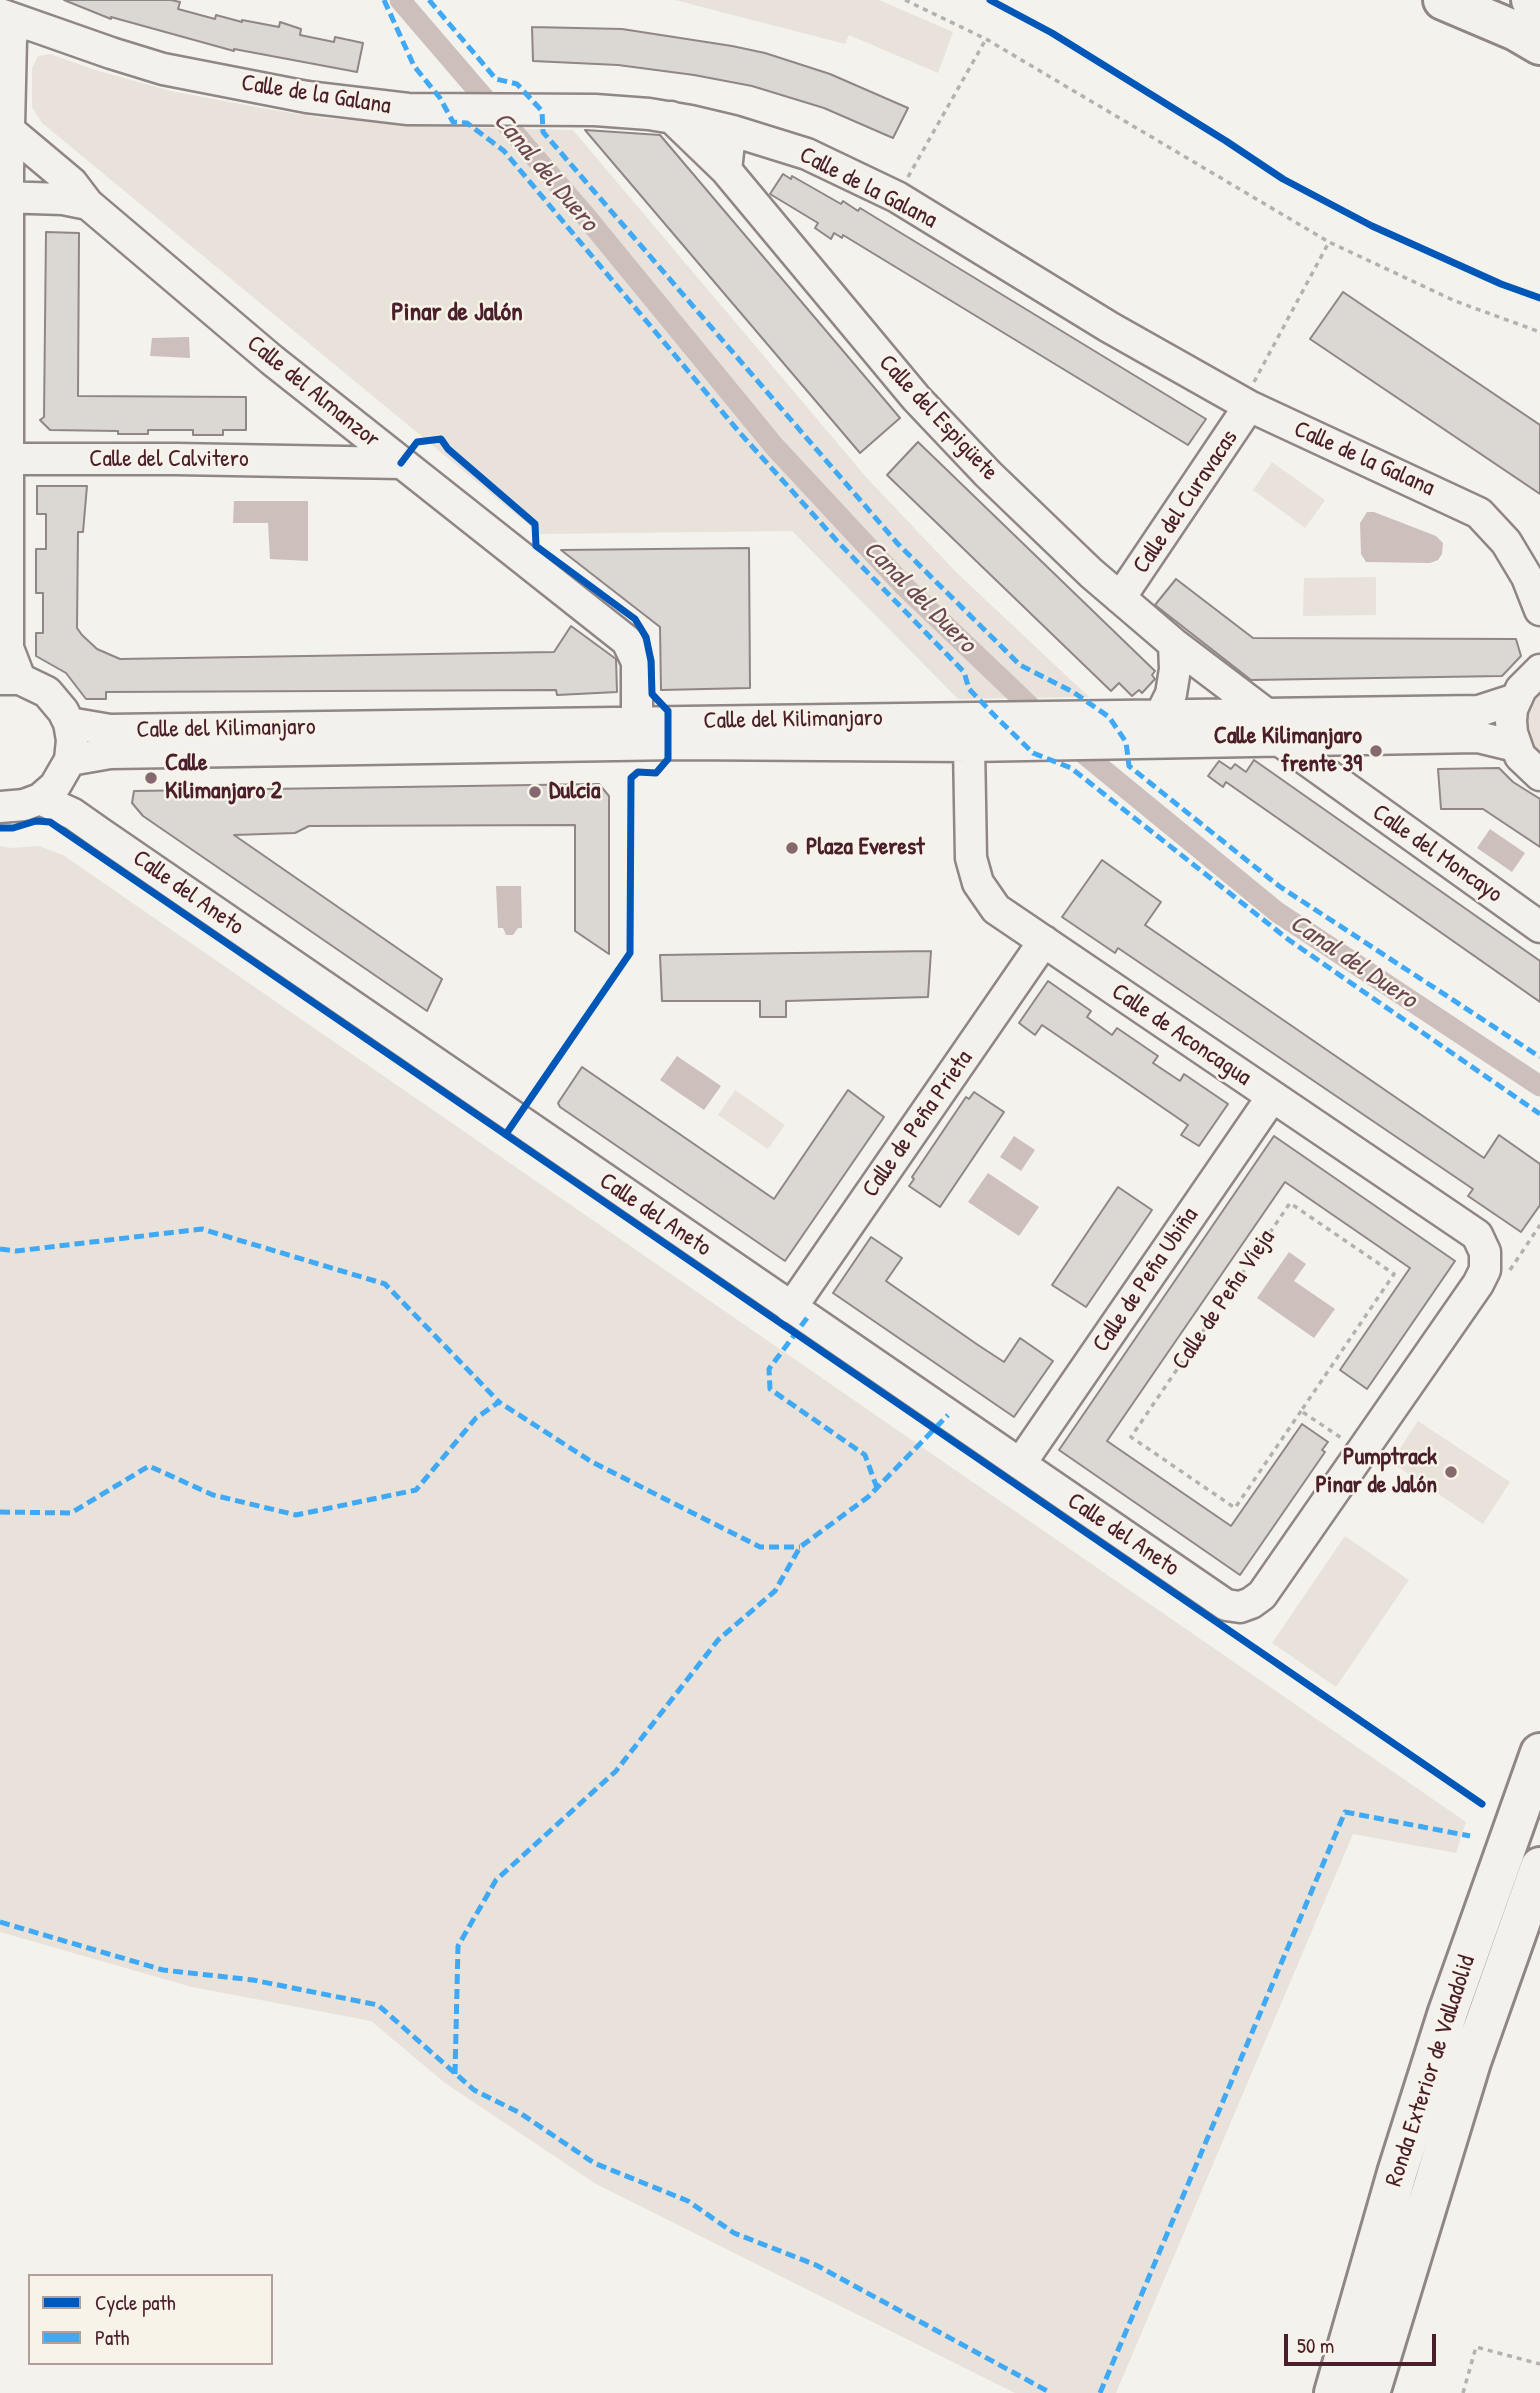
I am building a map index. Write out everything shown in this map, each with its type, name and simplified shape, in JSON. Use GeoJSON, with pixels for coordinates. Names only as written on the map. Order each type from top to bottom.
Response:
{"type":"FeatureCollection","features":[{"type":"Feature","properties":{"kind":"highway"},"geometry":{"type":"LineString","coordinates":[[1443,0],[1540,45]]}},
{"type":"Feature","properties":{"kind":"highway"},"geometry":{"type":"LineString","coordinates":[[1531,0],[1540,4]]}},
{"type":"Feature","properties":{"kind":"highway","name":"Ronda Exterior de Valladolid"},"geometry":{"type":"LineString","coordinates":[[1334,2393],[1397,2173],[1444,2024],[1540,1753]]}},
{"type":"Feature","properties":{"kind":"highway","name":"Ronda Exterior de Valladolid"},"geometry":{"type":"LineString","coordinates":[[1370,2393],[1471,2062],[1540,1867]]}},
{"type":"Feature","properties":{"kind":"street","name":"Calle de la Galana"},"geometry":{"type":"LineString","coordinates":[[9,17],[163,69],[320,99],[408,109],[595,110],[671,117],[733,131],[807,154],[897,197],[1109,327],[1256,398],[1479,513],[1506,542],[1527,577],[1540,610]]}},
{"type":"Feature","properties":{"kind":"street"},"geometry":{"type":"LineString","coordinates":[[0,807],[24,805],[48,792],[70,760],[72,740],[64,711],[47,692],[7,667],[4,197],[10,131],[9,17]]}},
{"type":"Feature","properties":{"kind":"street","name":"Calle del Espigüete"},"geometry":{"type":"LineString","coordinates":[[671,117],[726,170],[916,398],[988,474],[1091,573],[1174,643],[1265,713]]}},
{"type":"Feature","properties":{"kind":"street","name":"Calle del Almanzor"},"geometry":{"type":"LineString","coordinates":[[10,131],[72,183],[88,204],[340,415],[627,641],[637,662],[637,722]]}},
{"type":"Feature","properties":{"kind":"street"},"geometry":{"type":"LineString","coordinates":[[726,170],[733,131]]}},
{"type":"Feature","properties":{"kind":"street"},"geometry":{"type":"LineString","coordinates":[[4,197],[63,199],[88,204]]}},
{"type":"Feature","properties":{"kind":"street","name":"Calle del Curavacas"},"geometry":{"type":"LineString","coordinates":[[1120,598],[1256,398]]}},
{"type":"Feature","properties":{"kind":"street"},"geometry":{"type":"LineString","coordinates":[[338,462],[345,439],[340,415]]}},
{"type":"Feature","properties":{"kind":"street","name":"Calle del Calvitero"},"geometry":{"type":"LineString","coordinates":[[4,459],[401,463]]}},
{"type":"Feature","properties":{"kind":"street"},"geometry":{"type":"LineString","coordinates":[[1161,714],[1171,694],[1175,668],[1174,643]]}},
{"type":"Feature","properties":{"kind":"street"},"geometry":{"type":"LineString","coordinates":[[1540,670],[1521,689],[1511,721],[1515,746],[1527,765],[1540,775]]}},
{"type":"Feature","properties":{"kind":"street","name":"Calle del Kilimanjaro"},"geometry":{"type":"LineString","coordinates":[[70,760],[110,753],[668,744],[1037,744],[1113,730],[1161,714],[1479,711],[1516,699]]}},
{"type":"Feature","properties":{"kind":"street","name":"Calle del Kilimanjaro"},"geometry":{"type":"LineString","coordinates":[[69,723],[110,730],[1008,718],[1113,730],[1279,740],[1478,737],[1515,746]]}},
{"type":"Feature","properties":{"kind":"street"},"geometry":{"type":"LineString","coordinates":[[1334,781],[1332,761],[1342,739]]}},
{"type":"Feature","properties":{"kind":"street","name":"Calle del Moncayo"},"geometry":{"type":"LineString","coordinates":[[1279,740],[1540,928]]}},
{"type":"Feature","properties":{"kind":"street","name":"Calle de Aconcagua"},"geometry":{"type":"LineString","coordinates":[[969,746],[971,858],[978,883],[996,909],[1477,1235],[1485,1252],[1485,1270],[1362,1452]]}},
{"type":"Feature","properties":{"kind":"street","name":"Calle del Aneto"},"geometry":{"type":"LineString","coordinates":[[48,792],[73,814],[1226,1605],[1240,1607],[1251,1604],[1262,1595],[1362,1452]]}},
{"type":"Feature","properties":{"kind":"street","name":"Calle de Peña Prieta"},"geometry":{"type":"LineString","coordinates":[[791,1308],[1044,941]]}},
{"type":"Feature","properties":{"kind":"street","name":"Calle de Peña Ubiña"},"geometry":{"type":"LineString","coordinates":[[1020,1464],[1272,1097]]}},
{"type":"Feature","properties":{"kind":"path"},"geometry":{"type":"LineString","coordinates":[[905,0],[986,39],[1329,242],[1455,301],[1540,332]]}},
{"type":"Feature","properties":{"kind":"path"},"geometry":{"type":"LineString","coordinates":[[897,197],[986,39]]}},
{"type":"Feature","properties":{"kind":"path"},"geometry":{"type":"LineString","coordinates":[[1256,398],[1252,384],[1329,242]]}},
{"type":"Feature","properties":{"kind":"path"},"geometry":{"type":"LineString","coordinates":[[1301,1411],[1362,1452]]}},
{"type":"Feature","properties":{"kind":"path"},"geometry":{"type":"LineString","coordinates":[[1463,2393],[1476,2347],[1540,2364]]}},
{"type":"Feature","properties":{"kind":"shaded area"},"geometry":{"type":"Polygon","coordinates":[[[675,0],[879,0],[953,32],[938,73],[849,35],[845,44],[675,0]]]}},
{"type":"Feature","properties":{"kind":"shaded area"},"geometry":{"type":"Polygon","coordinates":[[[50,54],[95,70],[171,91],[324,118],[417,126],[573,130],[866,477],[956,572],[1089,697],[958,699],[792,531],[540,534],[42,123],[32,107],[32,68],[38,56],[50,54]]]}},
{"type":"Feature","properties":{"kind":"shaded area"},"geometry":{"type":"Polygon","coordinates":[[[189,337],[190,358],[150,356],[152,338],[189,337]]]}},
{"type":"Feature","properties":{"kind":"shaded area"},"geometry":{"type":"Polygon","coordinates":[[[1272,462],[1325,500],[1305,528],[1253,490],[1272,462]]]}},
{"type":"Feature","properties":{"kind":"shaded area"},"geometry":{"type":"Polygon","coordinates":[[[234,501],[308,501],[308,561],[270,559],[268,523],[233,523],[234,501]]]}},
{"type":"Feature","properties":{"kind":"shaded area"},"geometry":{"type":"Polygon","coordinates":[[[1367,512],[1374,512],[1436,536],[1443,543],[1442,554],[1438,560],[1430,563],[1366,562],[1361,554],[1360,523],[1367,512]]]}},
{"type":"Feature","properties":{"kind":"shaded area"},"geometry":{"type":"Polygon","coordinates":[[[1376,577],[1376,615],[1303,616],[1304,578],[1376,577]]]}},
{"type":"Feature","properties":{"kind":"shaded area"},"geometry":{"type":"Polygon","coordinates":[[[1540,685],[1540,754],[1529,739],[1524,724],[1526,709],[1540,685]]]}},
{"type":"Feature","properties":{"kind":"shaded area"},"geometry":{"type":"Polygon","coordinates":[[[1490,829],[1525,853],[1512,872],[1477,848],[1490,829]]]}},
{"type":"Feature","properties":{"kind":"shaded area"},"geometry":{"type":"Polygon","coordinates":[[[0,846],[39,846],[63,855],[1466,1822],[1456,1853],[1353,1834],[1116,2393],[1015,2393],[596,2184],[445,2083],[371,2021],[192,1987],[0,1932],[0,846]]]}},
{"type":"Feature","properties":{"kind":"shaded area"},"geometry":{"type":"Polygon","coordinates":[[[496,886],[521,886],[522,928],[518,928],[513,935],[506,935],[503,928],[498,928],[496,886]]]}},
{"type":"Feature","properties":{"kind":"shaded area"},"geometry":{"type":"Polygon","coordinates":[[[677,1056],[721,1086],[704,1110],[660,1080],[677,1056]]]}},
{"type":"Feature","properties":{"kind":"shaded area"},"geometry":{"type":"Polygon","coordinates":[[[735,1090],[785,1125],[768,1149],[718,1115],[735,1090]]]}},
{"type":"Feature","properties":{"kind":"shaded area"},"geometry":{"type":"Polygon","coordinates":[[[1014,1136],[1035,1150],[1021,1171],[1000,1157],[1014,1136]]]}},
{"type":"Feature","properties":{"kind":"shaded area"},"geometry":{"type":"Polygon","coordinates":[[[988,1173],[1039,1207],[1019,1236],[968,1202],[988,1173]]]}},
{"type":"Feature","properties":{"kind":"shaded area"},"geometry":{"type":"Polygon","coordinates":[[[1289,1252],[1306,1264],[1294,1281],[1335,1309],[1314,1338],[1257,1298],[1289,1252]]]}},
{"type":"Feature","properties":{"kind":"shaded area","name":"Pumptrack Pinar de Jalón"},"geometry":{"type":"Polygon","coordinates":[[[1418,1421],[1510,1482],[1483,1524],[1391,1462],[1418,1421]]]}},
{"type":"Feature","properties":{"kind":"shaded area"},"geometry":{"type":"Polygon","coordinates":[[[1345,1536],[1409,1580],[1336,1687],[1272,1643],[1345,1536]]]}},
{"type":"Feature","properties":{"kind":"building"},"geometry":{"type":"Polygon","coordinates":[[[64,0],[171,0],[180,2],[178,9],[215,19],[216,15],[279,27],[280,22],[301,29],[300,35],[334,42],[335,37],[363,43],[357,72],[234,51],[111,19],[64,0]]]}},
{"type":"Feature","properties":{"kind":"building"},"geometry":{"type":"Polygon","coordinates":[[[532,27],[622,29],[765,53],[830,74],[908,108],[893,138],[824,108],[752,86],[618,65],[533,61],[532,27]]]}},
{"type":"Feature","properties":{"kind":"building"},"geometry":{"type":"Polygon","coordinates":[[[585,130],[660,135],[900,418],[860,453],[585,130]]]}},
{"type":"Feature","properties":{"kind":"building"},"geometry":{"type":"Polygon","coordinates":[[[783,174],[791,179],[792,176],[841,204],[843,201],[858,211],[860,208],[1206,419],[1188,445],[843,235],[842,238],[834,233],[831,239],[815,228],[818,223],[770,194],[783,174]]]}},
{"type":"Feature","properties":{"kind":"building"},"geometry":{"type":"Polygon","coordinates":[[[46,232],[79,233],[78,396],[246,397],[246,430],[223,430],[223,435],[193,435],[193,430],[148,430],[148,434],[118,434],[118,431],[50,430],[40,420],[44,417],[46,232]]]}},
{"type":"Feature","properties":{"kind":"building"},"geometry":{"type":"Polygon","coordinates":[[[1343,292],[1540,425],[1540,494],[1310,339],[1343,292]]]}},
{"type":"Feature","properties":{"kind":"building"},"geometry":{"type":"Polygon","coordinates":[[[918,442],[1155,671],[1152,675],[1155,679],[1142,693],[1139,690],[1132,696],[1119,683],[1111,691],[887,475],[918,442]]]}},
{"type":"Feature","properties":{"kind":"building"},"geometry":{"type":"Polygon","coordinates":[[[37,486],[87,486],[83,532],[78,532],[77,628],[97,649],[120,659],[554,652],[571,626],[616,659],[617,692],[557,695],[556,690],[106,692],[106,699],[86,699],[66,673],[36,656],[36,633],[43,633],[43,593],[36,593],[36,549],[46,549],[46,514],[37,514],[37,486]]]}},
{"type":"Feature","properties":{"kind":"building"},"geometry":{"type":"Polygon","coordinates":[[[749,548],[750,688],[661,690],[660,627],[561,550],[749,548]]]}},
{"type":"Feature","properties":{"kind":"building"},"geometry":{"type":"Polygon","coordinates":[[[1176,579],[1253,638],[1516,639],[1521,656],[1502,676],[1251,680],[1155,605],[1176,579]]]}},
{"type":"Feature","properties":{"kind":"building"},"geometry":{"type":"Polygon","coordinates":[[[1254,760],[1540,961],[1540,1002],[1226,782],[1223,787],[1208,776],[1219,761],[1231,769],[1235,764],[1246,772],[1254,760]]]}},
{"type":"Feature","properties":{"kind":"building"},"geometry":{"type":"Polygon","coordinates":[[[1499,768],[1513,782],[1540,799],[1540,847],[1483,809],[1441,809],[1438,769],[1499,768]]]}},
{"type":"Feature","properties":{"kind":"building"},"geometry":{"type":"Polygon","coordinates":[[[599,784],[609,796],[609,954],[575,931],[575,825],[309,826],[295,833],[234,835],[442,979],[427,1011],[143,816],[132,803],[134,791],[599,784]]]}},
{"type":"Feature","properties":{"kind":"building"},"geometry":{"type":"Polygon","coordinates":[[[1102,860],[1161,902],[1145,925],[1484,1158],[1499,1135],[1540,1164],[1540,1205],[1521,1232],[1468,1196],[1473,1189],[1118,948],[1115,953],[1062,917],[1102,860]]]}},
{"type":"Feature","properties":{"kind":"building"},"geometry":{"type":"Polygon","coordinates":[[[931,951],[928,997],[786,1001],[786,1017],[760,1017],[760,1001],[662,1001],[660,955],[931,951]]]}},
{"type":"Feature","properties":{"kind":"building"},"geometry":{"type":"Polygon","coordinates":[[[1048,981],[1091,1011],[1087,1017],[1112,1035],[1117,1028],[1158,1056],[1153,1063],[1180,1081],[1184,1074],[1228,1104],[1199,1146],[1181,1135],[1188,1125],[1114,1074],[1042,1025],[1035,1035],[1019,1023],[1048,981]]]}},
{"type":"Feature","properties":{"kind":"building"},"geometry":{"type":"Polygon","coordinates":[[[582,1067],[774,1199],[848,1090],[884,1117],[785,1261],[560,1107],[558,1103],[582,1067]]]}},
{"type":"Feature","properties":{"kind":"building"},"geometry":{"type":"Polygon","coordinates":[[[974,1092],[1004,1112],[940,1207],[909,1186],[914,1179],[912,1177],[966,1097],[969,1099],[974,1092]]]}},
{"type":"Feature","properties":{"kind":"building"},"geometry":{"type":"Polygon","coordinates":[[[1274,1136],[1455,1261],[1367,1389],[1340,1370],[1410,1268],[1285,1182],[1107,1441],[1231,1526],[1302,1424],[1328,1442],[1322,1450],[1325,1452],[1240,1575],[1059,1450],[1274,1136]]]}},
{"type":"Feature","properties":{"kind":"building"},"geometry":{"type":"Polygon","coordinates":[[[1118,1187],[1152,1210],[1086,1307],[1052,1285],[1118,1187]]]}},
{"type":"Feature","properties":{"kind":"building"},"geometry":{"type":"Polygon","coordinates":[[[871,1237],[902,1258],[886,1281],[978,1345],[1004,1362],[1020,1338],[1053,1361],[1014,1417],[833,1293],[871,1237]]]}},
{"type":"Feature","properties":{"kind":"waterway","name":"Canal del Duero"},"geometry":{"type":"LineString","coordinates":[[400,0],[583,213],[774,446],[905,587],[1056,731],[1277,912],[1540,1086]]}},
{"type":"Feature","properties":{"kind":"marked path"},"geometry":{"type":"LineString","coordinates":[[384,0],[414,66],[440,98],[453,122],[467,123],[504,151],[740,433],[837,541],[964,672],[969,689],[1033,753],[1071,768],[1289,940],[1540,1114]]}},
{"type":"Feature","properties":{"kind":"marked path"},"geometry":{"type":"LineString","coordinates":[[429,0],[496,79],[517,84],[542,111],[543,132],[898,544],[1020,665],[1073,692],[1109,717],[1126,742],[1129,766],[1279,886],[1540,1057]]}},
{"type":"Feature","properties":{"kind":"marked path"},"geometry":{"type":"LineString","coordinates":[[0,1249],[16,1251],[202,1229],[385,1284],[499,1402]]}},
{"type":"Feature","properties":{"kind":"marked path"},"geometry":{"type":"LineString","coordinates":[[807,1318],[769,1369],[770,1389],[865,1455],[877,1488]]}},
{"type":"Feature","properties":{"kind":"marked path"},"geometry":{"type":"LineString","coordinates":[[0,1512],[71,1513],[149,1466],[213,1495],[296,1515],[416,1490],[476,1418],[499,1402],[592,1462],[760,1547],[800,1547]]}},
{"type":"Feature","properties":{"kind":"marked path"},"geometry":{"type":"LineString","coordinates":[[455,2074],[458,1946],[496,1880],[616,1771],[718,1640],[775,1591],[800,1547],[868,1497],[948,1415]]}},
{"type":"Feature","properties":{"kind":"marked path"},"geometry":{"type":"LineString","coordinates":[[1100,2393],[1345,1812],[1470,1836]]}},
{"type":"Feature","properties":{"kind":"marked path"},"geometry":{"type":"LineString","coordinates":[[0,1922],[163,1970],[253,1980],[378,2005],[474,2090],[520,2113],[594,2163],[688,2201],[734,2233],[816,2265],[1051,2393]]}},
{"type":"Feature","properties":{"kind":"cycle path"},"geometry":{"type":"LineString","coordinates":[[990,0],[1052,33],[1283,179],[1372,226],[1501,284],[1540,298]]}},
{"type":"Feature","properties":{"kind":"cycle path"},"geometry":{"type":"LineString","coordinates":[[401,463],[417,442],[441,439],[448,449],[535,524],[536,546],[635,619],[646,637],[651,661],[652,694],[668,711],[668,759],[656,773],[638,772],[631,778],[630,953],[506,1134]]}},
{"type":"Feature","properties":{"kind":"cycle path"},"geometry":{"type":"LineString","coordinates":[[0,828],[13,828],[36,821],[50,822],[1482,1804]]}},
{"type":"Feature","properties":{"kind":"place","name":"Calle Kilimanjaro frente 39"},"geometry":{"type":"Point","coordinates":[1376,751]}},
{"type":"Feature","properties":{"kind":"place","name":"Calle Kilimanjaro 2"},"geometry":{"type":"Point","coordinates":[151,778]}},
{"type":"Feature","properties":{"kind":"place","name":"Dulcia"},"geometry":{"type":"Point","coordinates":[535,792]}},
{"type":"Feature","properties":{"kind":"place","name":"Plaza Everest"},"geometry":{"type":"Point","coordinates":[792,848]}},
{"type":"Feature","properties":{"kind":"place","name":"Pumptrack Pinar de Jalón"},"geometry":{"type":"Point","coordinates":[1451,1472]}},
{"type":"Feature","properties":{"kind":"district","name":"Pinar de Jalón"},"geometry":{"type":"Point","coordinates":[457,313]}}]}
